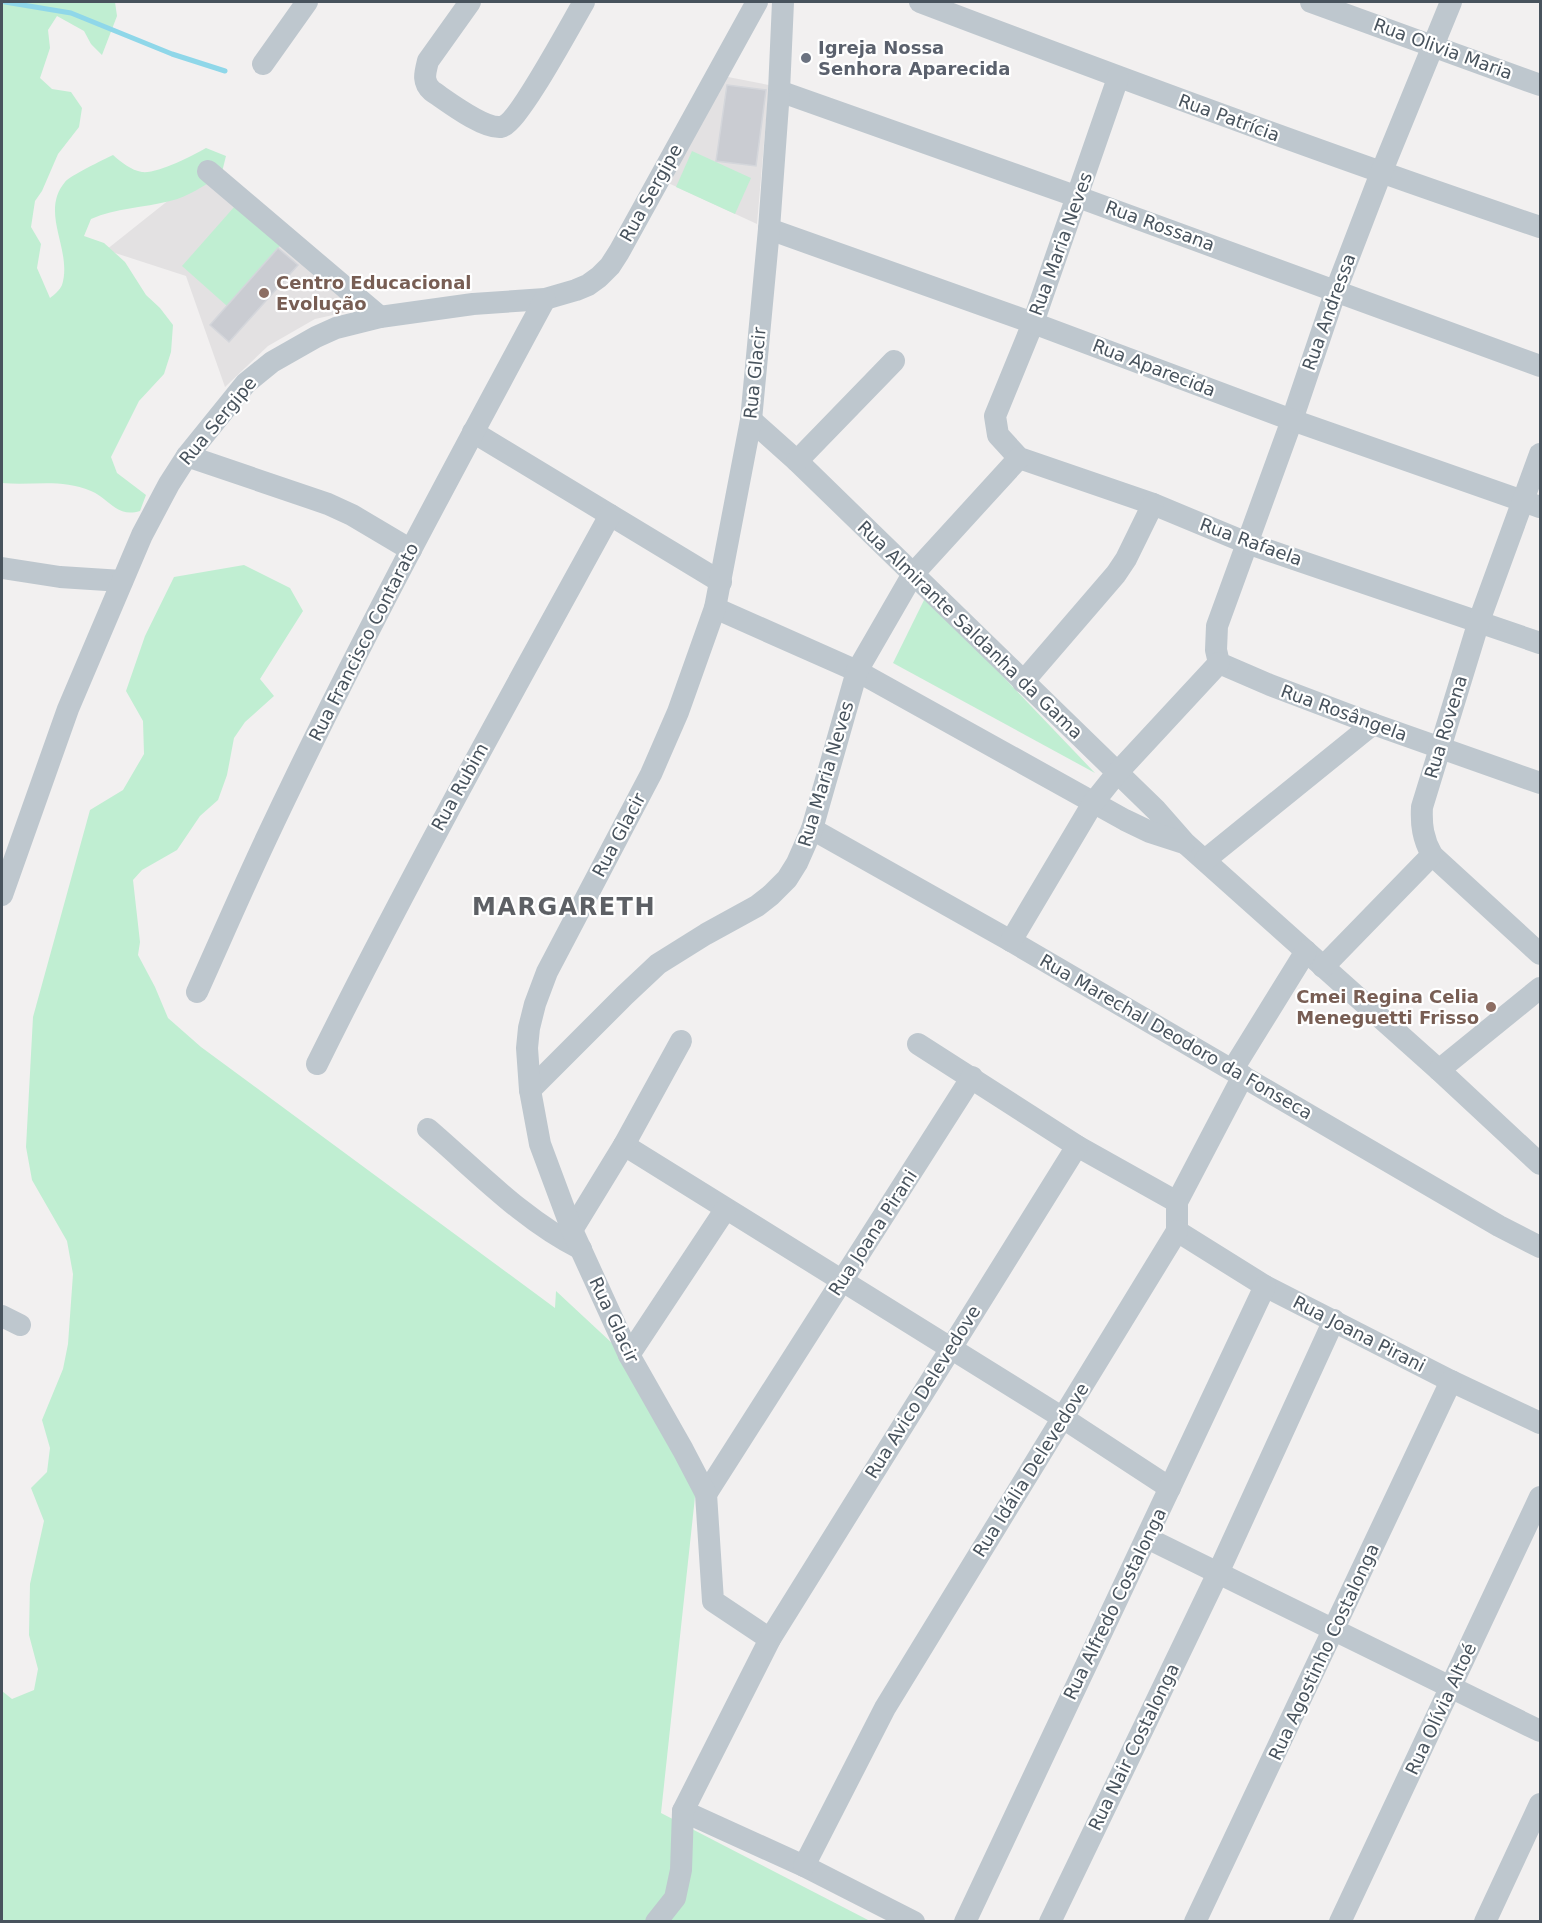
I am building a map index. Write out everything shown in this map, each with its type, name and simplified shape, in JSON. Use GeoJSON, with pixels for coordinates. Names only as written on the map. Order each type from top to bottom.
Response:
{"type":"FeatureCollection","features":[{"type":"Feature","properties":{"kind":"street"},"geometry":{"type":"LineString","coordinates":[[263,64],[307,2]]}},
{"type":"Feature","properties":{"kind":"street"},"geometry":{"type":"LineString","coordinates":[[470,2],[428,61],[426,86],[482,123],[500,127],[509,123],[524,104],[584,2]]}},
{"type":"Feature","properties":{"kind":"street","name":"Rua Sergipe"},"geometry":{"type":"LineString","coordinates":[[2,895],[68,710],[142,535],[187,456],[246,383],[272,362],[336,328],[380,317],[473,304],[545,299],[588,285],[610,266],[757,2]]}},
{"type":"Feature","properties":{"kind":"street","name":"Rua Glacir"},"geometry":{"type":"LineString","coordinates":[[770,1639],[713,1601],[706,1494],[629,1355],[577,1239],[540,1144],[530,1090],[527,1048],[535,1004],[548,972],[651,774],[678,712],[715,608],[751,420],[769,229],[783,2]]}},
{"type":"Feature","properties":{"kind":"street","name":"Rua Patrícia"},"geometry":{"type":"LineString","coordinates":[[920,2],[1118,78],[1381,173],[1540,227]]}},
{"type":"Feature","properties":{"kind":"street","name":"Rua Olivia Maria"},"geometry":{"type":"LineString","coordinates":[[1311,2],[1540,85]]}},
{"type":"Feature","properties":{"kind":"street","name":"Rua Andressa"},"geometry":{"type":"LineString","coordinates":[[1219,663],[1216,650],[1217,626],[1292,420],[1336,290],[1451,2]]}},
{"type":"Feature","properties":{"kind":"street","name":"Rua Maria Neves"},"geometry":{"type":"LineString","coordinates":[[530,1090],[658,964],[757,906],[787,879],[797,863],[812,829],[857,671],[914,574],[1019,458],[996,430],[994,416],[1033,323],[1118,78]]}},
{"type":"Feature","properties":{"kind":"street","name":"Rua Rossana"},"geometry":{"type":"LineString","coordinates":[[779,91],[1336,290],[1540,366]]}},
{"type":"Feature","properties":{"kind":"street"},"geometry":{"type":"LineString","coordinates":[[208,171],[380,317]]}},
{"type":"Feature","properties":{"kind":"street","name":"Rua Aparecida"},"geometry":{"type":"LineString","coordinates":[[769,229],[1033,323],[1292,420],[1532,504]]}},
{"type":"Feature","properties":{"kind":"street","name":"Rua Francisco Contarato"},"geometry":{"type":"LineString","coordinates":[[197,992],[267,838],[411,550],[545,299]]}},
{"type":"Feature","properties":{"kind":"street"},"geometry":{"type":"LineString","coordinates":[[797,461],[894,361]]}},
{"type":"Feature","properties":{"kind":"street","name":"Rua Almirante Saldanha da Gama"},"geometry":{"type":"LineString","coordinates":[[751,420],[914,574],[1156,810],[1185,843],[1439,1070],[1540,1164]]}},
{"type":"Feature","properties":{"kind":"street"},"geometry":{"type":"LineString","coordinates":[[473,432],[721,582]]}},
{"type":"Feature","properties":{"kind":"street","name":"Rua Rovena"},"geometry":{"type":"LineString","coordinates":[[1432,855],[1423,836],[1422,807],[1479,621],[1532,504],[1540,454]]}},
{"type":"Feature","properties":{"kind":"street"},"geometry":{"type":"LineString","coordinates":[[187,456],[352,514],[411,550]]}},
{"type":"Feature","properties":{"kind":"street","name":"Rua Rafaela"},"geometry":{"type":"LineString","coordinates":[[1019,458],[1153,504],[1247,543],[1540,643]]}},
{"type":"Feature","properties":{"kind":"street"},"geometry":{"type":"LineString","coordinates":[[1023,682],[1116,574],[1126,559],[1153,504]]}},
{"type":"Feature","properties":{"kind":"street","name":"Rua Rubim"},"geometry":{"type":"LineString","coordinates":[[317,1064],[440,823],[610,515]]}},
{"type":"Feature","properties":{"kind":"street"},"geometry":{"type":"LineString","coordinates":[[2,568],[60,577],[122,581]]}},
{"type":"Feature","properties":{"kind":"street","name":"Rua Almirante Saldanha da Gama"},"geometry":{"type":"LineString","coordinates":[[715,608],[857,671],[1093,803],[1140,827],[1185,843]]}},
{"type":"Feature","properties":{"kind":"street"},"geometry":{"type":"LineString","coordinates":[[1011,941],[1093,803],[1117,773],[1219,663]]}},
{"type":"Feature","properties":{"kind":"street","name":"Rua Rosângela"},"geometry":{"type":"LineString","coordinates":[[1219,663],[1373,724],[1540,783]]}},
{"type":"Feature","properties":{"kind":"street"},"geometry":{"type":"LineString","coordinates":[[1205,860],[1373,724]]}},
{"type":"Feature","properties":{"kind":"street","name":"Rua Marechal Deodoro da Fonseca"},"geometry":{"type":"LineString","coordinates":[[812,829],[1011,941],[1488,1220],[1540,1246]]}},
{"type":"Feature","properties":{"kind":"street"},"geometry":{"type":"LineString","coordinates":[[1323,967],[1432,855],[1540,954]]}},
{"type":"Feature","properties":{"kind":"street"},"geometry":{"type":"LineString","coordinates":[[1177,1231],[1177,1202],[1238,1073],[1306,951]]}},
{"type":"Feature","properties":{"kind":"street"},"geometry":{"type":"LineString","coordinates":[[1439,1070],[1540,988]]}},
{"type":"Feature","properties":{"kind":"street"},"geometry":{"type":"LineString","coordinates":[[428,1129],[536,1222],[558,1237],[577,1239],[624,1145],[681,1041]]}},
{"type":"Feature","properties":{"kind":"street"},"geometry":{"type":"LineString","coordinates":[[918,1044],[1077,1146],[1177,1202]]}},
{"type":"Feature","properties":{"kind":"street","name":"Rua Joana Pirani"},"geometry":{"type":"LineString","coordinates":[[706,1494],[972,1077]]}},
{"type":"Feature","properties":{"kind":"street"},"geometry":{"type":"LineString","coordinates":[[624,1145],[725,1210],[1063,1418],[1170,1488]]}},
{"type":"Feature","properties":{"kind":"street","name":"Rua Avico Delevedove"},"geometry":{"type":"LineString","coordinates":[[683,1811],[770,1639],[1077,1146]]}},
{"type":"Feature","properties":{"kind":"street"},"geometry":{"type":"LineString","coordinates":[[629,1355],[725,1210]]}},
{"type":"Feature","properties":{"kind":"street","name":"Rua Joana Pirani"},"geometry":{"type":"LineString","coordinates":[[1177,1231],[1265,1286],[1540,1424]]}},
{"type":"Feature","properties":{"kind":"street","name":"Rua Idália Delevedove"},"geometry":{"type":"LineString","coordinates":[[804,1866],[885,1708],[1177,1231]]}},
{"type":"Feature","properties":{"kind":"street","name":"Rua Alfredo Costalonga"},"geometry":{"type":"LineString","coordinates":[[965,1922],[1265,1286]]}},
{"type":"Feature","properties":{"kind":"street","name":"Rua Nair Costalonga"},"geometry":{"type":"LineString","coordinates":[[1050,1922],[1218,1573],[1334,1320]]}},
{"type":"Feature","properties":{"kind":"street","name":"Rua Agostinho Costalonga"},"geometry":{"type":"LineString","coordinates":[[1195,1922],[1451,1381]]}},
{"type":"Feature","properties":{"kind":"street","name":"Rua Olívia Altoé"},"geometry":{"type":"LineString","coordinates":[[1340,1922],[1540,1497]]}},
{"type":"Feature","properties":{"kind":"street"},"geometry":{"type":"LineString","coordinates":[[1147,1538],[1540,1731]]}},
{"type":"Feature","properties":{"kind":"street"},"geometry":{"type":"LineString","coordinates":[[1485,1922],[1540,1804]]}},
{"type":"Feature","properties":{"kind":"street"},"geometry":{"type":"LineString","coordinates":[[656,1922],[675,1898],[681,1870],[683,1811],[804,1866],[914,1922]]}},
{"type":"Feature","properties":{"kind":"shaded area"},"geometry":{"type":"Polygon","coordinates":[[[723,76],[769,85],[757,224],[666,182],[723,76]]]}},
{"type":"Feature","properties":{"kind":"shaded area","name":"Centro Educacional Evolução"},"geometry":{"type":"Polygon","coordinates":[[[199,176],[356,310],[315,319],[268,346],[225,387],[186,276],[106,250],[199,176]]]}},
{"type":"Feature","properties":{"kind":"green space"},"geometry":{"type":"Polygon","coordinates":[[[2,2],[115,2],[117,16],[102,55],[91,44],[84,31],[57,16],[48,30],[50,48],[40,78],[52,89],[71,92],[82,108],[79,127],[58,154],[42,191],[35,201],[31,227],[41,244],[37,268],[50,298],[61,287],[64,272],[55,206],[58,194],[68,179],[113,155],[127,166],[142,172],[184,160],[206,148],[226,156],[221,176],[183,197],[91,219],[84,236],[104,243],[125,262],[146,295],[173,325],[171,352],[164,374],[139,401],[111,457],[117,473],[146,495],[140,511],[119,510],[98,494],[80,487],[46,483],[2,483],[2,2]]]}},
{"type":"Feature","properties":{"kind":"green space"},"geometry":{"type":"Polygon","coordinates":[[[692,151],[751,178],[735,214],[676,187],[692,151]]]}},
{"type":"Feature","properties":{"kind":"green space"},"geometry":{"type":"Polygon","coordinates":[[[235,206],[280,246],[227,306],[182,266],[235,206]]]}},
{"type":"Feature","properties":{"kind":"green space"},"geometry":{"type":"Polygon","coordinates":[[[244,565],[290,588],[303,611],[260,679],[274,696],[245,722],[234,738],[227,775],[218,800],[200,816],[177,850],[142,870],[133,880],[140,942],[138,955],[168,1018],[201,1047],[555,1308],[556,1291],[613,1344],[698,1469],[661,1813],[870,1921],[2,1921],[2,1691],[12,1699],[34,1690],[38,1669],[29,1635],[30,1584],[44,1521],[31,1488],[47,1472],[50,1448],[42,1420],[63,1369],[68,1344],[73,1274],[67,1241],[32,1180],[26,1147],[33,1017],[90,810],[123,790],[144,754],[143,721],[126,691],[145,636],[174,577],[244,565]]]}},
{"type":"Feature","properties":{"kind":"green space"},"geometry":{"type":"Polygon","coordinates":[[[926,596],[1095,773],[893,663],[926,596]]]}},
{"type":"Feature","properties":{"kind":"building"},"geometry":{"type":"Polygon","coordinates":[[[727,85],[766,90],[756,166],[716,161],[727,85]]]}},
{"type":"Feature","properties":{"kind":"building"},"geometry":{"type":"Polygon","coordinates":[[[278,248],[298,265],[229,342],[210,325],[278,248]]]}},
{"type":"Feature","properties":{"kind":"waterway"},"geometry":{"type":"LineString","coordinates":[[5,2],[71,13],[172,54],[225,71]]}},
{"type":"Feature","properties":{"kind":"place","name":"Igreja Nossa Senhora Aparecida"},"geometry":{"type":"Point","coordinates":[806,58]}},
{"type":"Feature","properties":{"kind":"place","name":"Centro Educacional Evolução"},"geometry":{"type":"Point","coordinates":[264,293]}},
{"type":"Feature","properties":{"kind":"place","name":"Cmei Regina Celia Meneguetti Frisso"},"geometry":{"type":"Point","coordinates":[1491,1007]}},
{"type":"Feature","properties":{"kind":"district","name":"MARGARETH"},"geometry":{"type":"Point","coordinates":[564,907]}}]}
